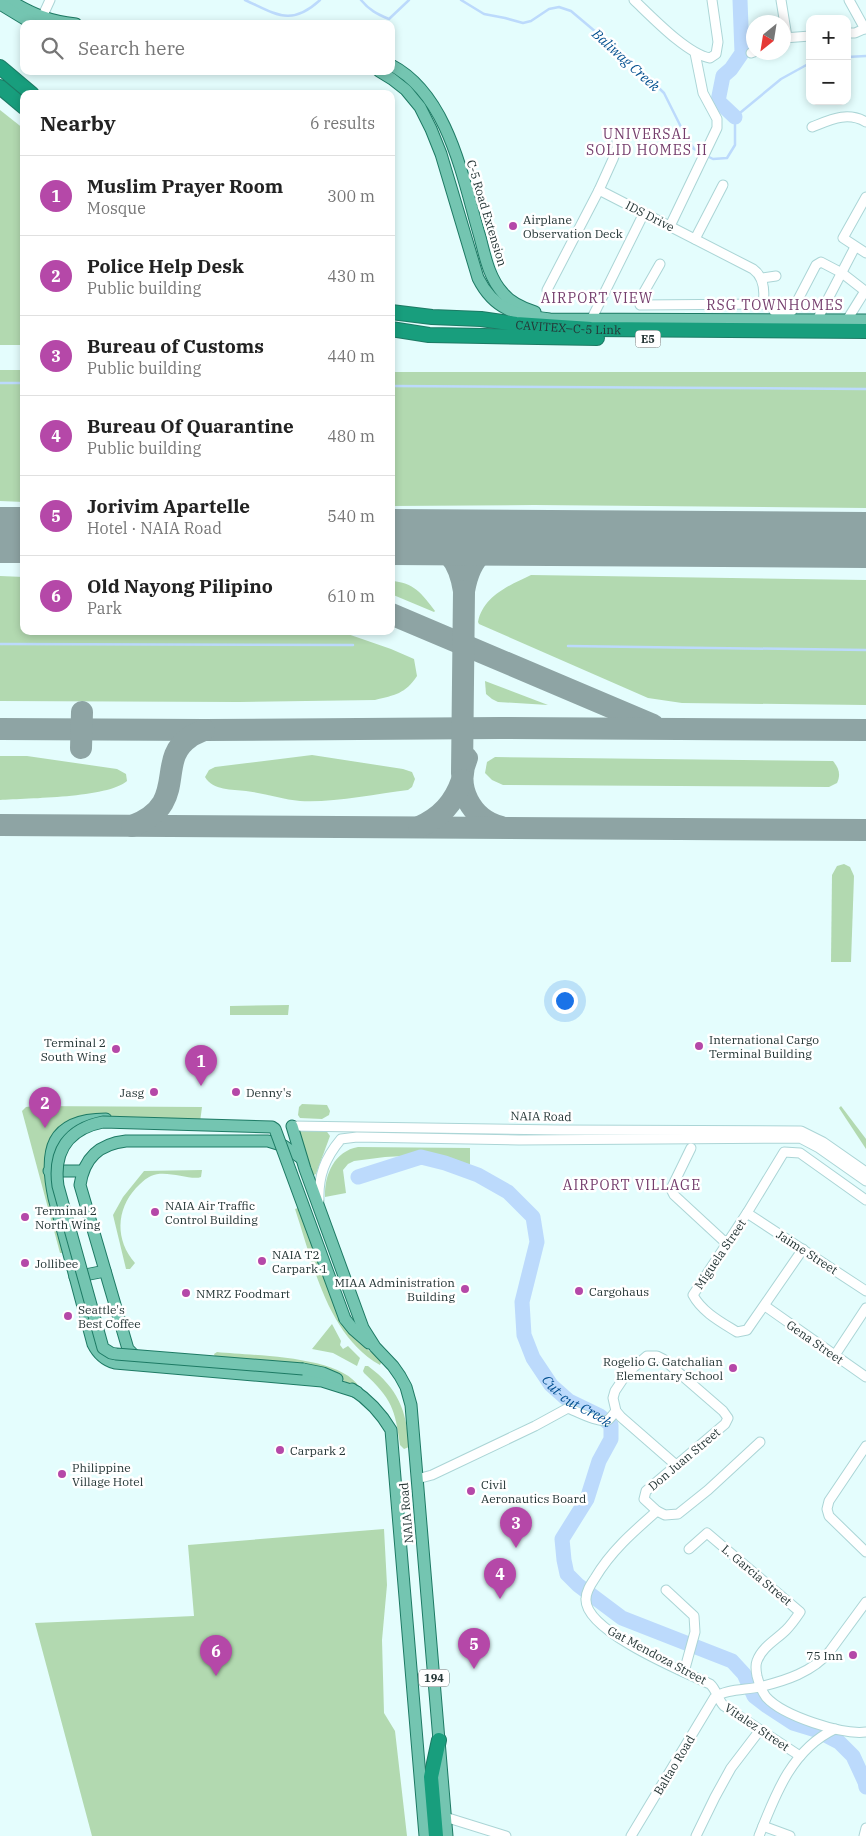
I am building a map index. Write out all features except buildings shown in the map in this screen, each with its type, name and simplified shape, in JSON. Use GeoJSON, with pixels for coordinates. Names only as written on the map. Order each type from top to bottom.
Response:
{"type":"FeatureCollection","features":[{"type":"Feature","properties":{"kind":"highway"},"geometry":{"type":"LineString","coordinates":[[0,68],[27,90]]}},
{"type":"Feature","properties":{"kind":"highway"},"geometry":{"type":"LineString","coordinates":[[0,87],[20,104]]}},
{"type":"Feature","properties":{"kind":"highway","name":"CAVITEX–C-5 Link"},"geometry":{"type":"LineString","coordinates":[[395,312],[591,329],[866,331]]}},
{"type":"Feature","properties":{"kind":"highway","name":"CAVITEX–C-5 Link"},"geometry":{"type":"LineString","coordinates":[[395,330],[429,335],[459,336],[866,340]]}},
{"type":"Feature","properties":{"kind":"highway"},"geometry":{"type":"LineString","coordinates":[[436,1836],[431,1777],[439,1740]]}},
{"type":"Feature","properties":{"kind":"main road"},"geometry":{"type":"LineString","coordinates":[[9,0],[35,20]]}},
{"type":"Feature","properties":{"kind":"main road"},"geometry":{"type":"LineString","coordinates":[[0,4],[34,20]]}},
{"type":"Feature","properties":{"kind":"main road","name":"C-5 Road Extension"},"geometry":{"type":"LineString","coordinates":[[395,68],[414,82],[429,100],[445,127],[454,148],[489,268],[503,294],[519,305],[535,312],[592,318]]}},
{"type":"Feature","properties":{"kind":"main road"},"geometry":{"type":"LineString","coordinates":[[385,75],[406,90],[420,107],[441,154],[478,278],[488,295],[506,310],[528,317],[592,318],[774,315],[817,320],[866,320]]}},
{"type":"Feature","properties":{"kind":"main road"},"geometry":{"type":"LineString","coordinates":[[292,1126],[221,1122],[89,1120],[70,1126],[62,1132],[51,1150],[49,1171],[54,1198],[92,1344],[98,1353],[108,1361],[144,1366],[322,1381],[357,1392]]}},
{"type":"Feature","properties":{"kind":"main road"},"geometry":{"type":"LineString","coordinates":[[126,1141],[136,1120]]}},
{"type":"Feature","properties":{"kind":"main road","name":"NAIA Road"},"geometry":{"type":"LineString","coordinates":[[425,1836],[391,1430],[382,1415],[357,1392],[342,1381],[323,1373],[303,1369],[116,1354],[103,1348],[58,1186],[56,1171],[58,1159],[70,1138],[89,1125],[103,1122],[272,1127],[275,1129],[345,1319],[359,1335],[375,1347],[393,1366],[406,1387],[411,1405],[447,1836]]}},
{"type":"Feature","properties":{"kind":"main road"},"geometry":{"type":"LineString","coordinates":[[221,1122],[221,1142]]}},
{"type":"Feature","properties":{"kind":"main road"},"geometry":{"type":"LineString","coordinates":[[268,1141],[292,1126]]}},
{"type":"Feature","properties":{"kind":"main road","name":"NAIA Road"},"geometry":{"type":"LineString","coordinates":[[292,1126],[301,1158],[354,1306],[363,1328],[375,1347]]}},
{"type":"Feature","properties":{"kind":"main road"},"geometry":{"type":"LineString","coordinates":[[144,1366],[128,1349],[80,1185],[82,1171],[98,1150],[112,1143],[126,1141],[268,1141],[284,1146],[301,1158]]}},
{"type":"Feature","properties":{"kind":"main road"},"geometry":{"type":"LineString","coordinates":[[49,1171],[82,1171]]}},
{"type":"Feature","properties":{"kind":"main road"},"geometry":{"type":"LineString","coordinates":[[75,1277],[105,1271]]}},
{"type":"Feature","properties":{"kind":"main road"},"geometry":{"type":"LineString","coordinates":[[394,1457],[415,1454]]}},
{"type":"Feature","properties":{"kind":"street"},"geometry":{"type":"LineString","coordinates":[[39,20],[50,0]]}},
{"type":"Feature","properties":{"kind":"street"},"geometry":{"type":"LineString","coordinates":[[634,0],[695,53],[710,58],[716,54],[718,49],[717,23],[712,0]]}},
{"type":"Feature","properties":{"kind":"street"},"geometry":{"type":"LineString","coordinates":[[781,0],[783,15]]}},
{"type":"Feature","properties":{"kind":"street"},"geometry":{"type":"LineString","coordinates":[[849,0],[866,28],[851,33]]}},
{"type":"Feature","properties":{"kind":"street"},"geometry":{"type":"LineString","coordinates":[[791,38],[806,36]]}},
{"type":"Feature","properties":{"kind":"street"},"geometry":{"type":"LineString","coordinates":[[670,226],[716,133],[718,123],[703,93],[695,53]]}},
{"type":"Feature","properties":{"kind":"street"},"geometry":{"type":"LineString","coordinates":[[812,127],[843,116],[866,122]]}},
{"type":"Feature","properties":{"kind":"street"},"geometry":{"type":"LineString","coordinates":[[547,290],[599,190],[617,148],[617,133]]}},
{"type":"Feature","properties":{"kind":"street"},"geometry":{"type":"LineString","coordinates":[[695,239],[723,185]]}},
{"type":"Feature","properties":{"kind":"street","name":"IDS Drive"},"geometry":{"type":"LineString","coordinates":[[599,190],[754,269],[762,278]]}},
{"type":"Feature","properties":{"kind":"street"},"geometry":{"type":"LineString","coordinates":[[865,202],[842,238],[866,253]]}},
{"type":"Feature","properties":{"kind":"street"},"geometry":{"type":"LineString","coordinates":[[592,318],[644,213]]}},
{"type":"Feature","properties":{"kind":"street"},"geometry":{"type":"LineString","coordinates":[[817,320],[856,247]]}},
{"type":"Feature","properties":{"kind":"street"},"geometry":{"type":"LineString","coordinates":[[660,264],[644,292],[640,305],[763,304],[774,315],[792,311],[818,263],[823,263],[842,273],[865,292],[848,320]]}},
{"type":"Feature","properties":{"kind":"street"},"geometry":{"type":"LineString","coordinates":[[763,304],[762,278],[776,276]]}},
{"type":"Feature","properties":{"kind":"street","name":"NAIA Road"},"geometry":{"type":"LineString","coordinates":[[292,1126],[801,1131],[823,1142],[866,1172]]}},
{"type":"Feature","properties":{"kind":"street","name":"NAIA Road"},"geometry":{"type":"LineString","coordinates":[[320,1209],[319,1190],[324,1164],[341,1139],[357,1137],[513,1140],[800,1138],[819,1148],[866,1181]]}},
{"type":"Feature","properties":{"kind":"street"},"geometry":{"type":"LineString","coordinates":[[691,1148],[672,1186],[672,1192],[727,1244]]}},
{"type":"Feature","properties":{"kind":"street","name":"Miguela Street"},"geometry":{"type":"LineString","coordinates":[[765,1306],[747,1330],[738,1332],[698,1305],[692,1296],[747,1213],[784,1152],[800,1153],[866,1200]]}},
{"type":"Feature","properties":{"kind":"street","name":"Jaime Street"},"geometry":{"type":"LineString","coordinates":[[747,1213],[866,1291]]}},
{"type":"Feature","properties":{"kind":"street"},"geometry":{"type":"LineString","coordinates":[[765,1306],[803,1249]]}},
{"type":"Feature","properties":{"kind":"street","name":"Gena Street"},"geometry":{"type":"LineString","coordinates":[[765,1306],[866,1378]]}},
{"type":"Feature","properties":{"kind":"street"},"geometry":{"type":"LineString","coordinates":[[835,1355],[866,1308]]}},
{"type":"Feature","properties":{"kind":"street","name":"Don Juan Street"},"geometry":{"type":"LineString","coordinates":[[587,1593],[606,1560],[629,1535],[656,1511],[644,1499],[646,1491],[725,1424],[728,1418],[723,1411],[663,1359],[657,1356],[647,1356],[627,1373],[615,1391],[613,1398],[616,1411]]}},
{"type":"Feature","properties":{"kind":"street"},"geometry":{"type":"LineString","coordinates":[[417,1479],[447,1468],[568,1408],[606,1420],[616,1411],[676,1465]]}},
{"type":"Feature","properties":{"kind":"street"},"geometry":{"type":"LineString","coordinates":[[656,1511],[666,1515],[678,1514],[708,1490],[760,1442]]}},
{"type":"Feature","properties":{"kind":"street"},"geometry":{"type":"LineString","coordinates":[[866,1446],[830,1501],[827,1509],[829,1516],[866,1552]]}},
{"type":"Feature","properties":{"kind":"street","name":"L. Garcia Street"},"geometry":{"type":"LineString","coordinates":[[689,1549],[707,1533],[800,1612],[787,1630],[774,1640],[757,1661],[752,1688]]}},
{"type":"Feature","properties":{"kind":"street"},"geometry":{"type":"LineString","coordinates":[[666,1590],[694,1616],[696,1624],[684,1672]]}},
{"type":"Feature","properties":{"kind":"street","name":"Gat Mendoza Street"},"geometry":{"type":"LineString","coordinates":[[587,1593],[589,1610],[606,1630],[710,1684],[714,1687],[718,1696]]}},
{"type":"Feature","properties":{"kind":"street"},"geometry":{"type":"LineString","coordinates":[[718,1696],[752,1688],[809,1670],[830,1651],[866,1602]]}},
{"type":"Feature","properties":{"kind":"street"},"geometry":{"type":"LineString","coordinates":[[752,1688],[827,1733],[866,1732]]}},
{"type":"Feature","properties":{"kind":"street","name":"Vitalez Street"},"geometry":{"type":"LineString","coordinates":[[718,1696],[724,1706],[800,1756]]}},
{"type":"Feature","properties":{"kind":"street","name":"Baltao Road"},"geometry":{"type":"LineString","coordinates":[[631,1836],[712,1702],[718,1696]]}},
{"type":"Feature","properties":{"kind":"street"},"geometry":{"type":"LineString","coordinates":[[696,1836],[731,1768],[760,1730]]}},
{"type":"Feature","properties":{"kind":"street"},"geometry":{"type":"LineString","coordinates":[[759,1836],[783,1780],[800,1756],[827,1733]]}},
{"type":"Feature","properties":{"kind":"street"},"geometry":{"type":"LineString","coordinates":[[445,1817],[506,1836]]}},
{"type":"Feature","properties":{"kind":"street"},"geometry":{"type":"LineString","coordinates":[[763,1826],[790,1836]]}},
{"type":"Feature","properties":{"kind":"street"},"geometry":{"type":"LineString","coordinates":[[864,1836],[866,1828]]}},
{"type":"Feature","properties":{"kind":"green space"},"geometry":{"type":"Polygon","coordinates":[[[0,110],[20,126],[20,345],[0,345],[0,110]]]}},
{"type":"Feature","properties":{"kind":"green space"},"geometry":{"type":"Polygon","coordinates":[[[0,370],[20,370],[20,502],[0,501],[0,370]]]}},
{"type":"Feature","properties":{"kind":"green space"},"geometry":{"type":"Polygon","coordinates":[[[395,372],[866,372],[866,508],[534,505],[395,506],[395,372]]]}},
{"type":"Feature","properties":{"kind":"green space"},"geometry":{"type":"Polygon","coordinates":[[[531,575],[866,580],[866,705],[682,703],[648,698],[479,624],[481,613],[491,598],[506,587],[531,575]]]}},
{"type":"Feature","properties":{"kind":"green space"},"geometry":{"type":"Polygon","coordinates":[[[0,576],[20,577],[20,635],[351,635],[414,659],[417,676],[404,690],[375,700],[239,702],[0,701],[0,576]]]}},
{"type":"Feature","properties":{"kind":"green space"},"geometry":{"type":"Polygon","coordinates":[[[395,582],[412,586],[421,594],[434,612],[395,596],[395,582]]]}},
{"type":"Feature","properties":{"kind":"green space"},"geometry":{"type":"Polygon","coordinates":[[[485,681],[548,705],[498,702],[486,694],[485,681]]]}},
{"type":"Feature","properties":{"kind":"green space"},"geometry":{"type":"Polygon","coordinates":[[[312,755],[403,769],[412,772],[415,779],[412,787],[408,790],[340,799],[300,801],[253,792],[223,789],[208,782],[205,777],[209,770],[215,767],[312,755]]]}},
{"type":"Feature","properties":{"kind":"green space"},"geometry":{"type":"Polygon","coordinates":[[[0,756],[27,756],[117,769],[126,774],[127,781],[117,787],[86,794],[0,800],[0,756]]]}},
{"type":"Feature","properties":{"kind":"green space"},"geometry":{"type":"Polygon","coordinates":[[[495,757],[833,761],[839,774],[837,783],[829,787],[503,785],[492,780],[485,773],[487,762],[495,757]]]}},
{"type":"Feature","properties":{"kind":"green space"},"geometry":{"type":"Polygon","coordinates":[[[844,864],[850,867],[854,876],[851,962],[831,962],[832,875],[837,866],[844,864]]]}},
{"type":"Feature","properties":{"kind":"green space"},"geometry":{"type":"Polygon","coordinates":[[[289,1005],[288,1015],[230,1015],[230,1006],[289,1005]]]}},
{"type":"Feature","properties":{"kind":"green space"},"geometry":{"type":"Polygon","coordinates":[[[302,1104],[327,1105],[330,1111],[329,1115],[322,1119],[300,1118],[298,1115],[299,1107],[302,1104]]]}},
{"type":"Feature","properties":{"kind":"green space"},"geometry":{"type":"Polygon","coordinates":[[[841,1106],[866,1139],[866,1149],[839,1108],[841,1106]]]}},
{"type":"Feature","properties":{"kind":"green space"},"geometry":{"type":"Polygon","coordinates":[[[26,1107],[202,1107],[200,1122],[98,1122],[60,1150],[63,1253],[60,1253],[22,1111],[26,1107]]]}},
{"type":"Feature","properties":{"kind":"green space"},"geometry":{"type":"Polygon","coordinates":[[[297,1128],[325,1129],[330,1136],[316,1174],[312,1176],[297,1128]]]}},
{"type":"Feature","properties":{"kind":"green space"},"geometry":{"type":"Polygon","coordinates":[[[358,1147],[470,1148],[470,1164],[467,1166],[423,1155],[354,1161],[343,1170],[346,1193],[325,1197],[325,1188],[332,1165],[343,1153],[358,1147]]]}},
{"type":"Feature","properties":{"kind":"green space"},"geometry":{"type":"Polygon","coordinates":[[[202,1170],[201,1177],[197,1178],[171,1174],[151,1176],[139,1185],[129,1197],[120,1225],[124,1245],[135,1263],[130,1269],[126,1269],[113,1215],[123,1197],[144,1171],[202,1170]]]}},
{"type":"Feature","properties":{"kind":"green space"},"geometry":{"type":"Polygon","coordinates":[[[298,1208],[348,1331],[357,1341],[382,1361],[380,1365],[362,1352],[347,1336],[324,1296],[295,1209],[298,1208]]]}},
{"type":"Feature","properties":{"kind":"green space"},"geometry":{"type":"Polygon","coordinates":[[[332,1324],[343,1349],[348,1346],[360,1358],[357,1366],[333,1353],[312,1349],[332,1324]]]}},
{"type":"Feature","properties":{"kind":"green space"},"geometry":{"type":"Polygon","coordinates":[[[217,1352],[273,1356],[316,1363],[335,1369],[350,1377],[360,1388],[358,1389],[332,1374],[215,1357],[214,1354],[217,1352]]]}},
{"type":"Feature","properties":{"kind":"green space"},"geometry":{"type":"Polygon","coordinates":[[[365,1366],[368,1366],[387,1383],[399,1401],[406,1422],[409,1447],[404,1449],[400,1445],[391,1405],[381,1390],[364,1373],[365,1366]]]}},
{"type":"Feature","properties":{"kind":"green space"},"geometry":{"type":"Polygon","coordinates":[[[384,1529],[387,1585],[382,1640],[384,1713],[395,1731],[407,1836],[92,1836],[35,1623],[194,1616],[188,1545],[384,1529]]]}},
{"type":"Feature","properties":{"kind":"waterway","name":"Baliwag Creek"},"geometry":{"type":"LineString","coordinates":[[245,0],[266,10],[292,16],[310,8],[320,0]]}},
{"type":"Feature","properties":{"kind":"waterway","name":"Baliwag Creek"},"geometry":{"type":"LineString","coordinates":[[361,0],[373,11],[389,19],[409,0]]}},
{"type":"Feature","properties":{"kind":"waterway","name":"Baliwag Creek"},"geometry":{"type":"LineString","coordinates":[[461,0],[484,14],[523,23],[531,21],[549,9],[559,7],[571,11],[635,65],[664,93],[685,135],[694,149],[702,153]]}},
{"type":"Feature","properties":{"kind":"waterway"},"geometry":{"type":"LineString","coordinates":[[735,117],[718,101],[723,76],[731,69],[742,53],[740,0]]}},
{"type":"Feature","properties":{"kind":"waterway"},"geometry":{"type":"LineString","coordinates":[[851,57],[866,56]]}},
{"type":"Feature","properties":{"kind":"waterway"},"geometry":{"type":"LineString","coordinates":[[707,156],[713,159],[727,158],[735,145],[735,117],[781,79],[806,65]]}},
{"type":"Feature","properties":{"kind":"waterway"},"geometry":{"type":"LineString","coordinates":[[0,383],[20,383]]}},
{"type":"Feature","properties":{"kind":"waterway"},"geometry":{"type":"LineString","coordinates":[[395,386],[866,389]]}},
{"type":"Feature","properties":{"kind":"waterway"},"geometry":{"type":"LineString","coordinates":[[0,644],[353,645]]}},
{"type":"Feature","properties":{"kind":"waterway"},"geometry":{"type":"LineString","coordinates":[[568,646],[866,650]]}},
{"type":"Feature","properties":{"kind":"waterway","name":"Cut-cut Creek"},"geometry":{"type":"LineString","coordinates":[[358,1177],[421,1157],[445,1163],[478,1175],[508,1192],[533,1217],[537,1242],[522,1302],[524,1335],[533,1358],[551,1385],[569,1401],[600,1416],[611,1425],[611,1439],[599,1461],[587,1499],[562,1539],[567,1574],[578,1585],[622,1618],[732,1661],[744,1674],[754,1696],[767,1706],[793,1723],[816,1730],[839,1742],[853,1756],[866,1787]]}},
{"type":"Feature","properties":{"kind":"taxiway"},"geometry":{"type":"LineString","coordinates":[[414,537],[435,544],[449,555],[459,570],[464,591],[471,567],[476,559],[490,548],[523,538]]}},
{"type":"Feature","properties":{"kind":"taxiway"},"geometry":{"type":"LineString","coordinates":[[807,539],[866,551]]}},
{"type":"Feature","properties":{"kind":"taxiway"},"geometry":{"type":"LineString","coordinates":[[462,773],[464,591]]}},
{"type":"Feature","properties":{"kind":"taxiway"},"geometry":{"type":"LineString","coordinates":[[395,616],[653,725]]}},
{"type":"Feature","properties":{"kind":"taxiway"},"geometry":{"type":"LineString","coordinates":[[81,748],[82,712]]}},
{"type":"Feature","properties":{"kind":"taxiway"},"geometry":{"type":"LineString","coordinates":[[0,729],[500,728],[866,730]]}},
{"type":"Feature","properties":{"kind":"taxiway"},"geometry":{"type":"LineString","coordinates":[[132,826],[150,817],[161,806],[167,794],[174,758],[180,747],[190,737],[204,730]]}},
{"type":"Feature","properties":{"kind":"taxiway"},"geometry":{"type":"LineString","coordinates":[[467,758],[463,769],[463,780],[468,800],[481,817],[501,827]]}},
{"type":"Feature","properties":{"kind":"taxiway"},"geometry":{"type":"LineString","coordinates":[[419,827],[434,819],[446,808],[455,796],[462,780]]}},
{"type":"Feature","properties":{"kind":"taxiway"},"geometry":{"type":"LineString","coordinates":[[0,825],[866,830]]}},
{"type":"Feature","properties":{"kind":"runway"},"geometry":{"type":"LineString","coordinates":[[0,535],[20,535]]}},
{"type":"Feature","properties":{"kind":"runway"},"geometry":{"type":"LineString","coordinates":[[395,537],[866,540]]}},
{"type":"Feature","properties":{"kind":"place","name":"Airplane Observation Deck"},"geometry":{"type":"Point","coordinates":[513,226]}},
{"type":"Feature","properties":{"kind":"place","name":"International Cargo Terminal Building"},"geometry":{"type":"Point","coordinates":[699,1046]}},
{"type":"Feature","properties":{"kind":"place","name":"Terminal 2 South Wing"},"geometry":{"type":"Point","coordinates":[116,1049]}},
{"type":"Feature","properties":{"kind":"place","name":"Muslim Prayer Room"},"geometry":{"type":"Point","coordinates":[201,1086]}},
{"type":"Feature","properties":{"kind":"place","name":"Jasg"},"geometry":{"type":"Point","coordinates":[154,1092]}},
{"type":"Feature","properties":{"kind":"place","name":"Denny's"},"geometry":{"type":"Point","coordinates":[236,1092]}},
{"type":"Feature","properties":{"kind":"place","name":"Police Help Desk"},"geometry":{"type":"Point","coordinates":[45,1128]}},
{"type":"Feature","properties":{"kind":"place","name":"NAIA Air Traffic Control Building"},"geometry":{"type":"Point","coordinates":[155,1212]}},
{"type":"Feature","properties":{"kind":"place","name":"Terminal 2 North Wing"},"geometry":{"type":"Point","coordinates":[25,1217]}},
{"type":"Feature","properties":{"kind":"place","name":"NAIA T2 Carpark 1"},"geometry":{"type":"Point","coordinates":[262,1261]}},
{"type":"Feature","properties":{"kind":"place","name":"Jollibee"},"geometry":{"type":"Point","coordinates":[25,1263]}},
{"type":"Feature","properties":{"kind":"place","name":"MIAA Administration Building"},"geometry":{"type":"Point","coordinates":[465,1289]}},
{"type":"Feature","properties":{"kind":"place","name":"Cargohaus"},"geometry":{"type":"Point","coordinates":[579,1291]}},
{"type":"Feature","properties":{"kind":"place","name":"NMRZ Foodmart"},"geometry":{"type":"Point","coordinates":[186,1293]}},
{"type":"Feature","properties":{"kind":"place","name":"Seattle's Best Coffee"},"geometry":{"type":"Point","coordinates":[68,1316]}},
{"type":"Feature","properties":{"kind":"place","name":"Rogelio G. Gatchalian Elementary School"},"geometry":{"type":"Point","coordinates":[733,1368]}},
{"type":"Feature","properties":{"kind":"place","name":"Carpark 2"},"geometry":{"type":"Point","coordinates":[280,1450]}},
{"type":"Feature","properties":{"kind":"place","name":"Philippine Village Hotel"},"geometry":{"type":"Point","coordinates":[62,1474]}},
{"type":"Feature","properties":{"kind":"place","name":"Civil Aeronautics Board"},"geometry":{"type":"Point","coordinates":[471,1491]}},
{"type":"Feature","properties":{"kind":"place","name":"Bureau of Customs"},"geometry":{"type":"Point","coordinates":[516,1548]}},
{"type":"Feature","properties":{"kind":"place","name":"Bureau Of Quarantine"},"geometry":{"type":"Point","coordinates":[500,1599]}},
{"type":"Feature","properties":{"kind":"place","name":"75 Inn"},"geometry":{"type":"Point","coordinates":[853,1655]}},
{"type":"Feature","properties":{"kind":"place","name":"Jorivim Apartelle"},"geometry":{"type":"Point","coordinates":[474,1669]}},
{"type":"Feature","properties":{"kind":"place","name":"Old Nayong Pilipino"},"geometry":{"type":"Point","coordinates":[216,1676]}},
{"type":"Feature","properties":{"kind":"district","name":"UNIVERSAL SOLID HOMES II"},"geometry":{"type":"Point","coordinates":[647,142]}},
{"type":"Feature","properties":{"kind":"district","name":"AIRPORT VIEW"},"geometry":{"type":"Point","coordinates":[597,298]}},
{"type":"Feature","properties":{"kind":"district","name":"RSG TOWNHOMES"},"geometry":{"type":"Point","coordinates":[775,305]}},
{"type":"Feature","properties":{"kind":"district","name":"AIRPORT VILLAGE"},"geometry":{"type":"Point","coordinates":[632,1185]}}]}
